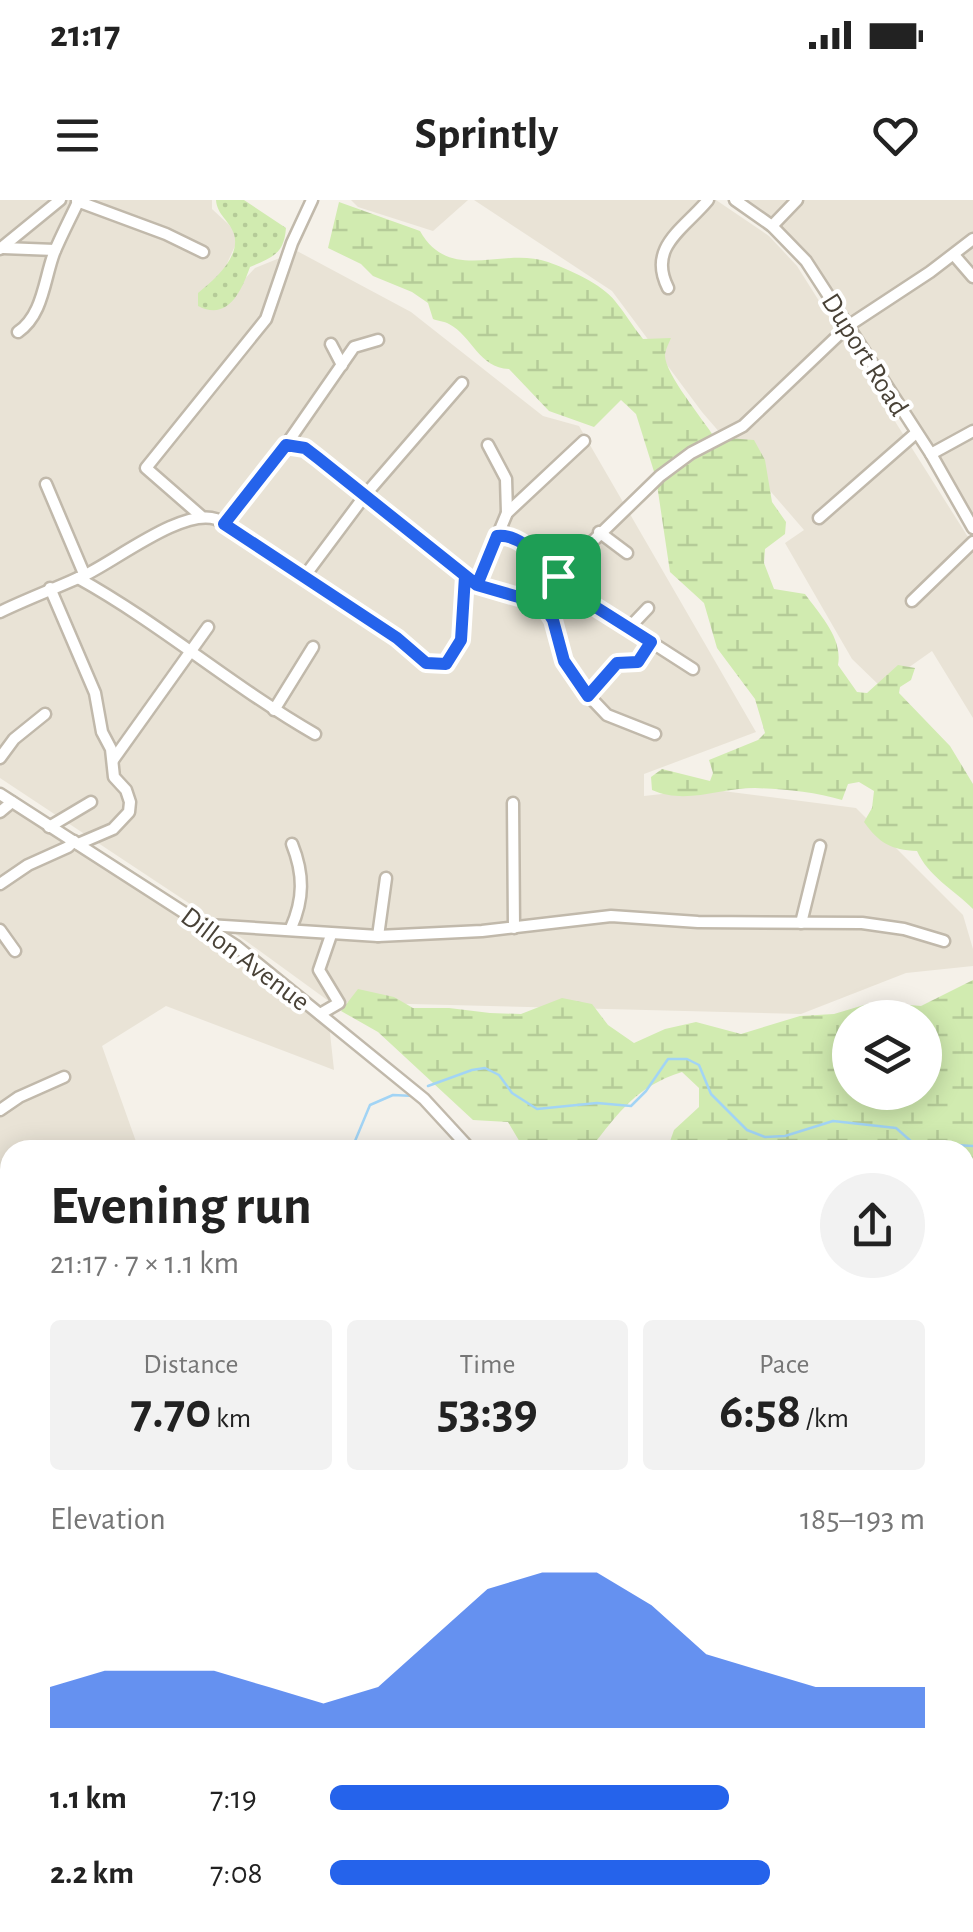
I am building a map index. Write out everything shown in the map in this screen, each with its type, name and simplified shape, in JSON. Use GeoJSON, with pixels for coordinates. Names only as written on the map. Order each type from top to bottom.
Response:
{"type":"FeatureCollection","features":[{"type":"Feature","properties":{"kind":"street"},"geometry":{"type":"LineString","coordinates":[[1,248],[60,200]]}},
{"type":"Feature","properties":{"kind":"street"},"geometry":{"type":"LineString","coordinates":[[312,200],[292,243],[266,320],[146,468],[202,516],[224,524],[397,638],[426,663],[446,664],[461,640],[465,576]]}},
{"type":"Feature","properties":{"kind":"street"},"geometry":{"type":"LineString","coordinates":[[668,288],[660,272],[663,252],[708,200]]}},
{"type":"Feature","properties":{"kind":"street","name":"Duport Road"},"geometry":{"type":"LineString","coordinates":[[735,200],[772,226],[806,261],[931,454],[973,528]]}},
{"type":"Feature","properties":{"kind":"street"},"geometry":{"type":"LineString","coordinates":[[772,226],[797,200]]}},
{"type":"Feature","properties":{"kind":"street"},"geometry":{"type":"LineString","coordinates":[[18,332],[38,310],[55,250],[77,201],[203,252]]}},
{"type":"Feature","properties":{"kind":"street"},"geometry":{"type":"LineString","coordinates":[[558,576],[660,476],[691,453],[743,426],[848,326],[973,238]]}},
{"type":"Feature","properties":{"kind":"street"},"geometry":{"type":"LineString","coordinates":[[1,248],[55,250]]}},
{"type":"Feature","properties":{"kind":"street"},"geometry":{"type":"LineString","coordinates":[[954,254],[973,277]]}},
{"type":"Feature","properties":{"kind":"street"},"geometry":{"type":"LineString","coordinates":[[224,524],[286,445],[354,347],[378,340]]}},
{"type":"Feature","properties":{"kind":"street"},"geometry":{"type":"LineString","coordinates":[[331,344],[342,365]]}},
{"type":"Feature","properties":{"kind":"street"},"geometry":{"type":"LineString","coordinates":[[304,577],[366,494],[462,384]]}},
{"type":"Feature","properties":{"kind":"street"},"geometry":{"type":"LineString","coordinates":[[931,454],[973,431]]}},
{"type":"Feature","properties":{"kind":"street"},"geometry":{"type":"LineString","coordinates":[[820,518],[916,434]]}},
{"type":"Feature","properties":{"kind":"street"},"geometry":{"type":"LineString","coordinates":[[477,585],[507,514],[584,441]]}},
{"type":"Feature","properties":{"kind":"street"},"geometry":{"type":"LineString","coordinates":[[286,445],[305,448],[477,585],[543,604],[553,620],[564,661],[588,696],[607,715],[655,734]]}},
{"type":"Feature","properties":{"kind":"street"},"geometry":{"type":"LineString","coordinates":[[488,445],[506,479],[507,514]]}},
{"type":"Feature","properties":{"kind":"street"},"geometry":{"type":"LineString","coordinates":[[46,484],[81,577],[315,734]]}},
{"type":"Feature","properties":{"kind":"street"},"geometry":{"type":"LineString","coordinates":[[0,612],[81,577],[202,516]]}},
{"type":"Feature","properties":{"kind":"street"},"geometry":{"type":"LineString","coordinates":[[599,532],[627,553]]}},
{"type":"Feature","properties":{"kind":"street"},"geometry":{"type":"LineString","coordinates":[[497,536],[517,539],[558,576],[692,669]]}},
{"type":"Feature","properties":{"kind":"street"},"geometry":{"type":"LineString","coordinates":[[912,601],[973,542]]}},
{"type":"Feature","properties":{"kind":"street"},"geometry":{"type":"LineString","coordinates":[[0,884],[28,865],[113,829],[129,812],[126,790],[114,777],[95,694],[50,588]]}},
{"type":"Feature","properties":{"kind":"street"},"geometry":{"type":"LineString","coordinates":[[628,628],[648,608]]}},
{"type":"Feature","properties":{"kind":"street"},"geometry":{"type":"LineString","coordinates":[[113,760],[208,627]]}},
{"type":"Feature","properties":{"kind":"street"},"geometry":{"type":"LineString","coordinates":[[588,696],[617,663],[638,662],[651,642]]}},
{"type":"Feature","properties":{"kind":"street"},"geometry":{"type":"LineString","coordinates":[[274,710],[313,646]]}},
{"type":"Feature","properties":{"kind":"street"},"geometry":{"type":"LineString","coordinates":[[0,756],[45,714]]}},
{"type":"Feature","properties":{"kind":"street"},"geometry":{"type":"LineString","coordinates":[[0,742],[0,756]]}},
{"type":"Feature","properties":{"kind":"street","name":"Dillon Avenue"},"geometry":{"type":"LineString","coordinates":[[0,794],[208,925],[424,1099],[462,1140]]}},
{"type":"Feature","properties":{"kind":"street"},"geometry":{"type":"LineString","coordinates":[[0,812],[12,802]]}},
{"type":"Feature","properties":{"kind":"street"},"geometry":{"type":"LineString","coordinates":[[49,827],[91,802]]}},
{"type":"Feature","properties":{"kind":"street"},"geometry":{"type":"LineString","coordinates":[[513,803],[514,928]]}},
{"type":"Feature","properties":{"kind":"street"},"geometry":{"type":"LineString","coordinates":[[292,844],[302,876],[301,901],[292,928]]}},
{"type":"Feature","properties":{"kind":"street"},"geometry":{"type":"LineString","coordinates":[[801,923],[820,846]]}},
{"type":"Feature","properties":{"kind":"street"},"geometry":{"type":"LineString","coordinates":[[378,936],[386,878]]}},
{"type":"Feature","properties":{"kind":"street"},"geometry":{"type":"LineString","coordinates":[[208,925],[378,936],[514,928],[611,916],[862,924],[904,929],[944,941]]}},
{"type":"Feature","properties":{"kind":"street"},"geometry":{"type":"LineString","coordinates":[[0,930],[14,951]]}},
{"type":"Feature","properties":{"kind":"street"},"geometry":{"type":"LineString","coordinates":[[320,1014],[339,1003],[319,970],[331,935]]}},
{"type":"Feature","properties":{"kind":"street"},"geometry":{"type":"LineString","coordinates":[[0,1110],[64,1077]]}},
{"type":"Feature","properties":{"kind":"shaded area"},"geometry":{"type":"Polygon","coordinates":[[[0,200],[212,200],[212,209],[240,235],[214,292],[224,301],[255,268],[297,251],[411,312],[543,416],[579,426],[756,732],[644,774],[644,796],[707,789],[856,808],[963,915],[973,949],[973,966],[906,973],[801,1014],[330,1002],[246,941],[0,778],[0,200]]]}},
{"type":"Feature","properties":{"kind":"shaded area"},"geometry":{"type":"Polygon","coordinates":[[[351,200],[468,200],[433,231],[358,207],[351,200]]]}},
{"type":"Feature","properties":{"kind":"shaded area"},"geometry":{"type":"Polygon","coordinates":[[[474,200],[716,200],[769,236],[797,266],[973,545],[973,718],[932,651],[881,687],[852,659],[785,543],[804,530],[702,412],[612,291],[474,200]]]}},
{"type":"Feature","properties":{"kind":"shaded area"},"geometry":{"type":"Polygon","coordinates":[[[735,200],[973,200],[973,520],[807,260],[735,200]]]}},
{"type":"Feature","properties":{"kind":"shaded area"},"geometry":{"type":"Polygon","coordinates":[[[0,794],[213,928],[329,1024],[334,1070],[166,1006],[102,1046],[135,1140],[0,1140],[0,794]]]}},
{"type":"Feature","properties":{"kind":"green space"},"geometry":{"type":"Polygon","coordinates":[[[216,200],[244,200],[286,228],[280,249],[250,267],[233,301],[218,310],[209,310],[198,306],[198,293],[225,267],[235,243],[216,200]]]}},
{"type":"Feature","properties":{"kind":"green space"},"geometry":{"type":"Polygon","coordinates":[[[339,202],[420,231],[432,247],[446,256],[462,260],[531,258],[548,262],[609,295],[643,339],[671,338],[665,354],[670,372],[714,437],[754,440],[765,460],[772,502],[786,522],[785,534],[765,549],[764,563],[774,589],[805,594],[829,627],[837,645],[838,665],[857,692],[867,693],[898,665],[915,668],[911,680],[900,687],[899,693],[950,746],[973,784],[973,909],[934,875],[917,851],[886,844],[870,829],[864,822],[872,808],[874,791],[859,782],[848,784],[842,800],[765,788],[690,796],[652,790],[651,777],[662,769],[710,781],[713,773],[709,760],[758,740],[765,733],[755,699],[717,648],[704,603],[670,572],[656,478],[636,414],[621,400],[594,427],[549,411],[509,369],[490,363],[457,329],[433,319],[428,303],[328,248],[339,202]]]}},
{"type":"Feature","properties":{"kind":"green space"},"geometry":{"type":"Polygon","coordinates":[[[973,980],[973,1140],[670,1140],[674,1130],[699,1107],[699,1088],[682,1072],[641,1093],[597,1140],[519,1140],[508,1122],[473,1120],[378,1032],[341,1011],[358,989],[394,997],[413,1008],[490,1013],[521,1014],[562,998],[592,1004],[608,1025],[634,1043],[665,1029],[696,1022],[741,1034],[800,1016],[832,1014],[832,1110],[942,1110],[942,1000],[933,1000],[973,980]]]}},
{"type":"Feature","properties":{"kind":"waterway"},"geometry":{"type":"LineString","coordinates":[[428,1086],[485,1068],[499,1075],[512,1093],[537,1109],[597,1103],[631,1106],[668,1059],[687,1059],[699,1065],[711,1094],[747,1130],[765,1137],[785,1136],[833,1121],[896,1128],[910,1140]]}},
{"type":"Feature","properties":{"kind":"waterway"},"geometry":{"type":"LineString","coordinates":[[355,1140],[370,1105],[393,1095],[414,1096]]}},
{"type":"Feature","properties":{"kind":"route"},"geometry":{"type":"LineString","coordinates":[[558,576],[517,539],[503,535],[497,536],[477,585],[305,448],[296,446],[286,445],[224,524],[397,638],[426,663],[446,664],[458,648],[465,576],[477,585],[496,592],[543,604],[553,620],[564,661],[588,696],[617,663],[638,662],[651,642],[594,606],[558,576]]}}]}
